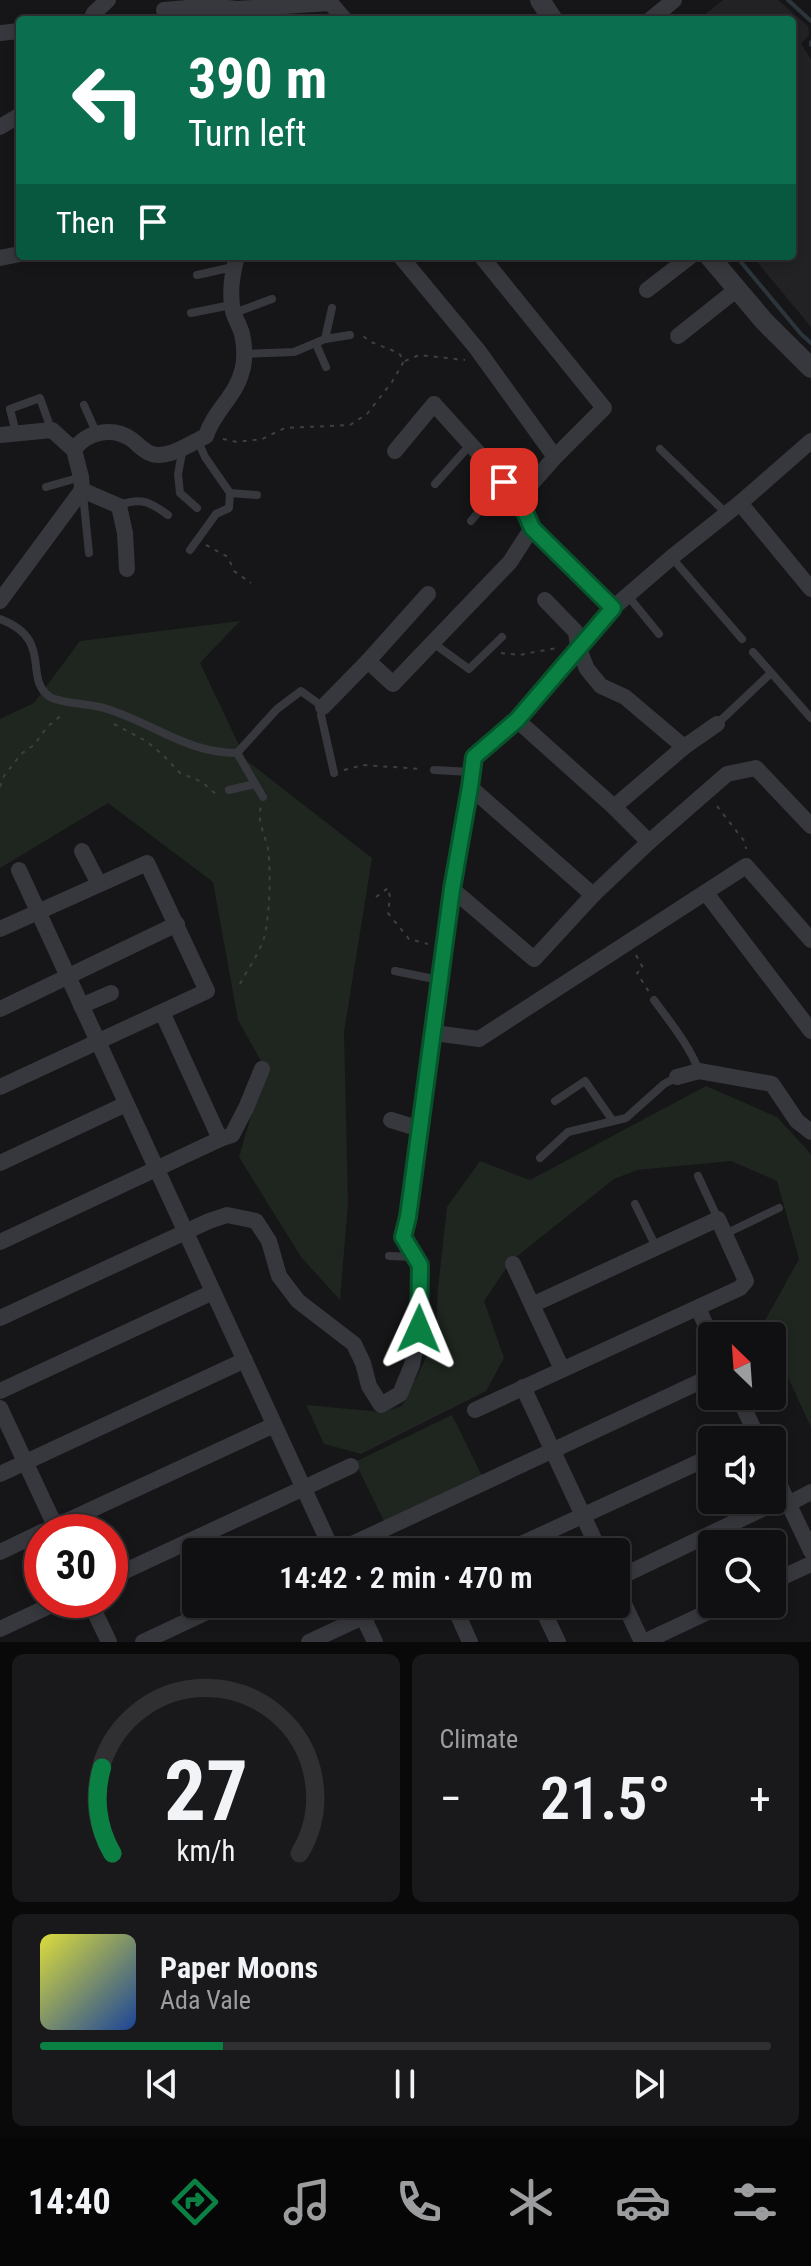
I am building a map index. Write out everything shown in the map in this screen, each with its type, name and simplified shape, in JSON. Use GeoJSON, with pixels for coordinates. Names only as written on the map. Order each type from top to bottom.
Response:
{"type":"FeatureCollection","features":[{"type":"Feature","properties":{"kind":"street"},"geometry":{"type":"LineString","coordinates":[[93,16],[108,0]]}},
{"type":"Feature","properties":{"kind":"street"},"geometry":{"type":"LineString","coordinates":[[655,16],[674,0]]}},
{"type":"Feature","properties":{"kind":"street"},"geometry":{"type":"LineString","coordinates":[[164,10],[210,6],[292,13],[329,2]]}},
{"type":"Feature","properties":{"kind":"street"},"geometry":{"type":"LineString","coordinates":[[403,260],[487,362],[555,457]]}},
{"type":"Feature","properties":{"kind":"street"},"geometry":{"type":"LineString","coordinates":[[484,260],[604,408],[519,498]]}},
{"type":"Feature","properties":{"kind":"street"},"geometry":{"type":"LineString","coordinates":[[647,290],[686,260]]}},
{"type":"Feature","properties":{"kind":"street"},"geometry":{"type":"LineString","coordinates":[[712,260],[764,321],[811,368]]}},
{"type":"Feature","properties":{"kind":"street"},"geometry":{"type":"LineString","coordinates":[[74,450],[81,440],[96,432],[117,433],[154,455],[175,452],[196,441],[228,399],[242,373],[243,335],[230,294],[236,261]]}},
{"type":"Feature","properties":{"kind":"street"},"geometry":{"type":"LineString","coordinates":[[678,336],[736,290]]}},
{"type":"Feature","properties":{"kind":"street"},"geometry":{"type":"LineString","coordinates":[[395,451],[434,404],[519,498],[532,528],[613,608]]}},
{"type":"Feature","properties":{"kind":"street"},"geometry":{"type":"LineString","coordinates":[[8,434],[52,430],[74,450],[82,484],[119,506],[125,533],[127,569]]}},
{"type":"Feature","properties":{"kind":"street"},"geometry":{"type":"LineString","coordinates":[[0,1318],[227,1215],[256,1221],[269,1241],[279,1276],[298,1301],[354,1344],[369,1386],[381,1405],[400,1394],[412,1365],[419,1329],[420,1265],[403,1237],[452,889],[474,757],[517,720],[613,608],[811,441]]}},
{"type":"Feature","properties":{"kind":"street"},"geometry":{"type":"LineString","coordinates":[[0,601],[82,484]]}},
{"type":"Feature","properties":{"kind":"street"},"geometry":{"type":"LineString","coordinates":[[740,503],[811,589]]}},
{"type":"Feature","properties":{"kind":"street"},"geometry":{"type":"LineString","coordinates":[[368,661],[393,684],[510,562],[532,528]]}},
{"type":"Feature","properties":{"kind":"street"},"geometry":{"type":"LineString","coordinates":[[323,707],[428,594]]}},
{"type":"Feature","properties":{"kind":"street"},"geometry":{"type":"LineString","coordinates":[[545,600],[576,632],[587,669],[601,686],[625,697],[684,747]]}},
{"type":"Feature","properties":{"kind":"street"},"geometry":{"type":"LineString","coordinates":[[517,720],[649,842]]}},
{"type":"Feature","properties":{"kind":"street"},"geometry":{"type":"LineString","coordinates":[[614,807],[684,747],[717,724]]}},
{"type":"Feature","properties":{"kind":"street"},"geometry":{"type":"LineString","coordinates":[[452,889],[534,959],[593,895],[727,774],[756,768],[811,826]]}},
{"type":"Feature","properties":{"kind":"street"},"geometry":{"type":"LineString","coordinates":[[471,780],[593,895]]}},
{"type":"Feature","properties":{"kind":"street"},"geometry":{"type":"LineString","coordinates":[[82,851],[99,884]]}},
{"type":"Feature","properties":{"kind":"street"},"geometry":{"type":"LineString","coordinates":[[0,929],[147,863],[207,991],[0,1087]]}},
{"type":"Feature","properties":{"kind":"street"},"geometry":{"type":"LineString","coordinates":[[434,1033],[479,1039],[746,866],[811,940]]}},
{"type":"Feature","properties":{"kind":"street"},"geometry":{"type":"LineString","coordinates":[[19,870],[327,1538]]}},
{"type":"Feature","properties":{"kind":"street"},"geometry":{"type":"LineString","coordinates":[[706,893],[811,1031]]}},
{"type":"Feature","properties":{"kind":"street"},"geometry":{"type":"LineString","coordinates":[[0,1009],[177,924]]}},
{"type":"Feature","properties":{"kind":"street"},"geometry":{"type":"LineString","coordinates":[[81,1006],[111,993]]}},
{"type":"Feature","properties":{"kind":"street"},"geometry":{"type":"LineString","coordinates":[[162,1012],[220,1139]]}},
{"type":"Feature","properties":{"kind":"street"},"geometry":{"type":"LineString","coordinates":[[0,1242],[232,1135],[262,1069]]}},
{"type":"Feature","properties":{"kind":"street"},"geometry":{"type":"LineString","coordinates":[[677,1077],[699,1071],[772,1084],[797,1121],[811,1132]]}},
{"type":"Feature","properties":{"kind":"street"},"geometry":{"type":"LineString","coordinates":[[0,1163],[126,1104]]}},
{"type":"Feature","properties":{"kind":"street"},"geometry":{"type":"LineString","coordinates":[[391,1120],[420,1129]]}},
{"type":"Feature","properties":{"kind":"street"},"geometry":{"type":"LineString","coordinates":[[475,1410],[698,1308],[740,1288],[746,1281],[722,1227],[656,1248],[532,1305]]}},
{"type":"Feature","properties":{"kind":"street"},"geometry":{"type":"LineString","coordinates":[[513,1264],[562,1369]]}},
{"type":"Feature","properties":{"kind":"street"},"geometry":{"type":"LineString","coordinates":[[0,1391],[213,1292]]}},
{"type":"Feature","properties":{"kind":"street"},"geometry":{"type":"LineString","coordinates":[[698,1308],[704,1322]]}},
{"type":"Feature","properties":{"kind":"street"},"geometry":{"type":"LineString","coordinates":[[0,1474],[245,1360]]}},
{"type":"Feature","properties":{"kind":"street"},"geometry":{"type":"LineString","coordinates":[[364,1538],[698,1383]]}},
{"type":"Feature","properties":{"kind":"street"},"geometry":{"type":"LineString","coordinates":[[523,1387],[593,1538]]}},
{"type":"Feature","properties":{"kind":"street"},"geometry":{"type":"LineString","coordinates":[[0,1408],[25,1462],[43,1514]]}},
{"type":"Feature","properties":{"kind":"street"},"geometry":{"type":"LineString","coordinates":[[85,1514],[274,1425]]}},
{"type":"Feature","properties":{"kind":"street"},"geometry":{"type":"LineString","coordinates":[[536,1538],[698,1463]]}},
{"type":"Feature","properties":{"kind":"street"},"geometry":{"type":"LineString","coordinates":[[128,1570],[351,1466]]}},
{"type":"Feature","properties":{"kind":"street"},"geometry":{"type":"LineString","coordinates":[[630,1573],[811,1492]]}},
{"type":"Feature","properties":{"kind":"street"},"geometry":{"type":"LineString","coordinates":[[787,1501],[811,1551]]}},
{"type":"Feature","properties":{"kind":"street"},"geometry":{"type":"LineString","coordinates":[[0,1552],[24,1542]]}},
{"type":"Feature","properties":{"kind":"street"},"geometry":{"type":"LineString","coordinates":[[786,1576],[811,1564]]}},
{"type":"Feature","properties":{"kind":"street"},"geometry":{"type":"LineString","coordinates":[[630,1616],[643,1642],[698,1617]]}},
{"type":"Feature","properties":{"kind":"street"},"geometry":{"type":"LineString","coordinates":[[0,1629],[24,1618]]}},
{"type":"Feature","properties":{"kind":"street"},"geometry":{"type":"LineString","coordinates":[[98,1618],[109,1642]]}},
{"type":"Feature","properties":{"kind":"street"},"geometry":{"type":"LineString","coordinates":[[143,1642],[194,1618]]}},
{"type":"Feature","properties":{"kind":"street"},"geometry":{"type":"LineString","coordinates":[[309,1642],[348,1618]]}},
{"type":"Feature","properties":{"kind":"street"},"geometry":{"type":"LineString","coordinates":[[363,1618],[375,1642]]}},
{"type":"Feature","properties":{"kind":"street"},"geometry":{"type":"LineString","coordinates":[[459,1618],[470,1642]]}},
{"type":"Feature","properties":{"kind":"street"},"geometry":{"type":"LineString","coordinates":[[547,1618],[558,1642]]}},
{"type":"Feature","properties":{"kind":"lane"},"geometry":{"type":"LineString","coordinates":[[197,275],[236,261]]}},
{"type":"Feature","properties":{"kind":"lane"},"geometry":{"type":"LineString","coordinates":[[191,313],[233,309],[272,299]]}},
{"type":"Feature","properties":{"kind":"lane"},"geometry":{"type":"LineString","coordinates":[[325,339],[332,308]]}},
{"type":"Feature","properties":{"kind":"lane"},"geometry":{"type":"LineString","coordinates":[[244,354],[294,352],[325,339],[350,335]]}},
{"type":"Feature","properties":{"kind":"lane"},"geometry":{"type":"LineString","coordinates":[[316,344],[326,367]]}},
{"type":"Feature","properties":{"kind":"lane"},"geometry":{"type":"LineString","coordinates":[[8,434],[10,409],[40,398],[52,430]]}},
{"type":"Feature","properties":{"kind":"lane"},"geometry":{"type":"LineString","coordinates":[[84,405],[96,432]]}},
{"type":"Feature","properties":{"kind":"lane"},"geometry":{"type":"LineString","coordinates":[[190,550],[216,514],[229,508],[230,493],[196,441]]}},
{"type":"Feature","properties":{"kind":"lane"},"geometry":{"type":"LineString","coordinates":[[196,441],[178,474],[180,493],[197,508]]}},
{"type":"Feature","properties":{"kind":"lane"},"geometry":{"type":"LineString","coordinates":[[435,484],[471,445]]}},
{"type":"Feature","properties":{"kind":"lane"},"geometry":{"type":"LineString","coordinates":[[660,449],[726,513]]}},
{"type":"Feature","properties":{"kind":"lane"},"geometry":{"type":"LineString","coordinates":[[471,521],[504,482]]}},
{"type":"Feature","properties":{"kind":"lane"},"geometry":{"type":"LineString","coordinates":[[46,487],[82,484],[89,553]]}},
{"type":"Feature","properties":{"kind":"lane"},"geometry":{"type":"LineString","coordinates":[[230,493],[257,495]]}},
{"type":"Feature","properties":{"kind":"lane"},"geometry":{"type":"LineString","coordinates":[[119,506],[130,501],[149,502],[168,515]]}},
{"type":"Feature","properties":{"kind":"lane"},"geometry":{"type":"LineString","coordinates":[[672,557],[742,639]]}},
{"type":"Feature","properties":{"kind":"lane"},"geometry":{"type":"LineString","coordinates":[[628,595],[659,634]]}},
{"type":"Feature","properties":{"kind":"lane"},"geometry":{"type":"LineString","coordinates":[[0,619],[25,633],[34,649],[36,674],[41,687],[50,698],[102,707],[205,751],[237,753]]}},
{"type":"Feature","properties":{"kind":"lane"},"geometry":{"type":"LineString","coordinates":[[433,643],[469,669],[502,637]]}},
{"type":"Feature","properties":{"kind":"lane"},"geometry":{"type":"LineString","coordinates":[[753,652],[811,718]]}},
{"type":"Feature","properties":{"kind":"lane"},"geometry":{"type":"LineString","coordinates":[[717,724],[771,673]]}},
{"type":"Feature","properties":{"kind":"lane"},"geometry":{"type":"LineString","coordinates":[[237,753],[277,709],[301,691],[323,707],[321,715],[334,773]]}},
{"type":"Feature","properties":{"kind":"lane"},"geometry":{"type":"LineString","coordinates":[[237,753],[263,797]]}},
{"type":"Feature","properties":{"kind":"lane"},"geometry":{"type":"LineString","coordinates":[[434,770],[471,780]]}},
{"type":"Feature","properties":{"kind":"lane"},"geometry":{"type":"LineString","coordinates":[[229,790],[255,784]]}},
{"type":"Feature","properties":{"kind":"lane"},"geometry":{"type":"LineString","coordinates":[[395,971],[440,981]]}},
{"type":"Feature","properties":{"kind":"lane"},"geometry":{"type":"LineString","coordinates":[[654,1000],[686,1046],[699,1071]]}},
{"type":"Feature","properties":{"kind":"lane"},"geometry":{"type":"LineString","coordinates":[[540,1158],[568,1132],[626,1118],[664,1084],[677,1077]]}},
{"type":"Feature","properties":{"kind":"lane"},"geometry":{"type":"LineString","coordinates":[[555,1101],[585,1081],[613,1121]]}},
{"type":"Feature","properties":{"kind":"lane"},"geometry":{"type":"LineString","coordinates":[[698,1176],[722,1227],[779,1208]]}},
{"type":"Feature","properties":{"kind":"lane"},"geometry":{"type":"LineString","coordinates":[[635,1204],[656,1248]]}},
{"type":"Feature","properties":{"kind":"lane"},"geometry":{"type":"LineString","coordinates":[[389,1256],[415,1257]]}},
{"type":"Feature","properties":{"kind":"path"},"geometry":{"type":"LineString","coordinates":[[350,335],[359,333],[371,342],[399,353],[404,361]]}},
{"type":"Feature","properties":{"kind":"path"},"geometry":{"type":"LineString","coordinates":[[196,441],[237,442],[262,439],[285,428],[350,425],[367,414],[404,361],[419,355],[487,362]]}},
{"type":"Feature","properties":{"kind":"path"},"geometry":{"type":"LineString","coordinates":[[198,540],[228,557],[234,571],[251,583]]}},
{"type":"Feature","properties":{"kind":"path"},"geometry":{"type":"LineString","coordinates":[[488,652],[519,655],[548,648],[578,647]]}},
{"type":"Feature","properties":{"kind":"path"},"geometry":{"type":"LineString","coordinates":[[0,787],[4,776],[21,754],[34,745],[47,727],[68,712]]}},
{"type":"Feature","properties":{"kind":"path"},"geometry":{"type":"LineString","coordinates":[[107,721],[146,741],[180,773],[202,782],[217,795],[229,790]]}},
{"type":"Feature","properties":{"kind":"path"},"geometry":{"type":"LineString","coordinates":[[334,773],[363,765],[434,770]]}},
{"type":"Feature","properties":{"kind":"path"},"geometry":{"type":"LineString","coordinates":[[706,792],[745,842],[746,866]]}},
{"type":"Feature","properties":{"kind":"path"},"geometry":{"type":"LineString","coordinates":[[240,984],[263,941],[267,913],[268,847],[258,817],[263,797]]}},
{"type":"Feature","properties":{"kind":"path"},"geometry":{"type":"LineString","coordinates":[[376,897],[388,888],[388,913],[409,939],[444,948]]}},
{"type":"Feature","properties":{"kind":"path"},"geometry":{"type":"LineString","coordinates":[[629,944],[643,968],[637,973],[654,1000]]}},
{"type":"Feature","properties":{"kind":"shaded area"},"geometry":{"type":"Polygon","coordinates":[[[723,0],[778,0],[808,26],[809,35],[801,44],[811,59],[811,327],[755,260],[796,260],[796,16],[703,16],[723,0]]]}},
{"type":"Feature","properties":{"kind":"shaded area"},"geometry":{"type":"Polygon","coordinates":[[[240,621],[200,663],[246,760],[372,858],[344,1032],[348,1204],[340,1300],[301,1257],[239,1157],[265,1068],[238,1020],[213,882],[108,803],[0,868],[0,719],[34,703],[80,641],[240,621]]]}},
{"type":"Feature","properties":{"kind":"shaded area"},"geometry":{"type":"Polygon","coordinates":[[[706,1086],[777,1117],[811,1154],[811,1427],[786,1373],[786,1322],[764,1322],[799,1259],[777,1181],[731,1161],[637,1170],[614,1179],[511,1261],[484,1301],[504,1358],[486,1391],[361,1454],[324,1444],[306,1405],[382,1412],[402,1406],[436,1338],[447,1207],[480,1161],[530,1180],[706,1086]]]}},
{"type":"Feature","properties":{"kind":"shaded area"},"geometry":{"type":"Polygon","coordinates":[[[452,1415],[483,1478],[385,1523],[355,1462],[452,1415]]]}},
{"type":"Feature","properties":{"kind":"waterway"},"geometry":{"type":"LineString","coordinates":[[788,0],[811,21]]}},
{"type":"Feature","properties":{"kind":"waterway"},"geometry":{"type":"LineString","coordinates":[[739,260],[811,343]]}},
{"type":"Feature","properties":{"kind":"route"},"geometry":{"type":"LineString","coordinates":[[419,1329],[420,1265],[403,1237],[452,889],[474,757],[517,720],[613,608],[532,528],[519,498],[504,482]]}}]}
